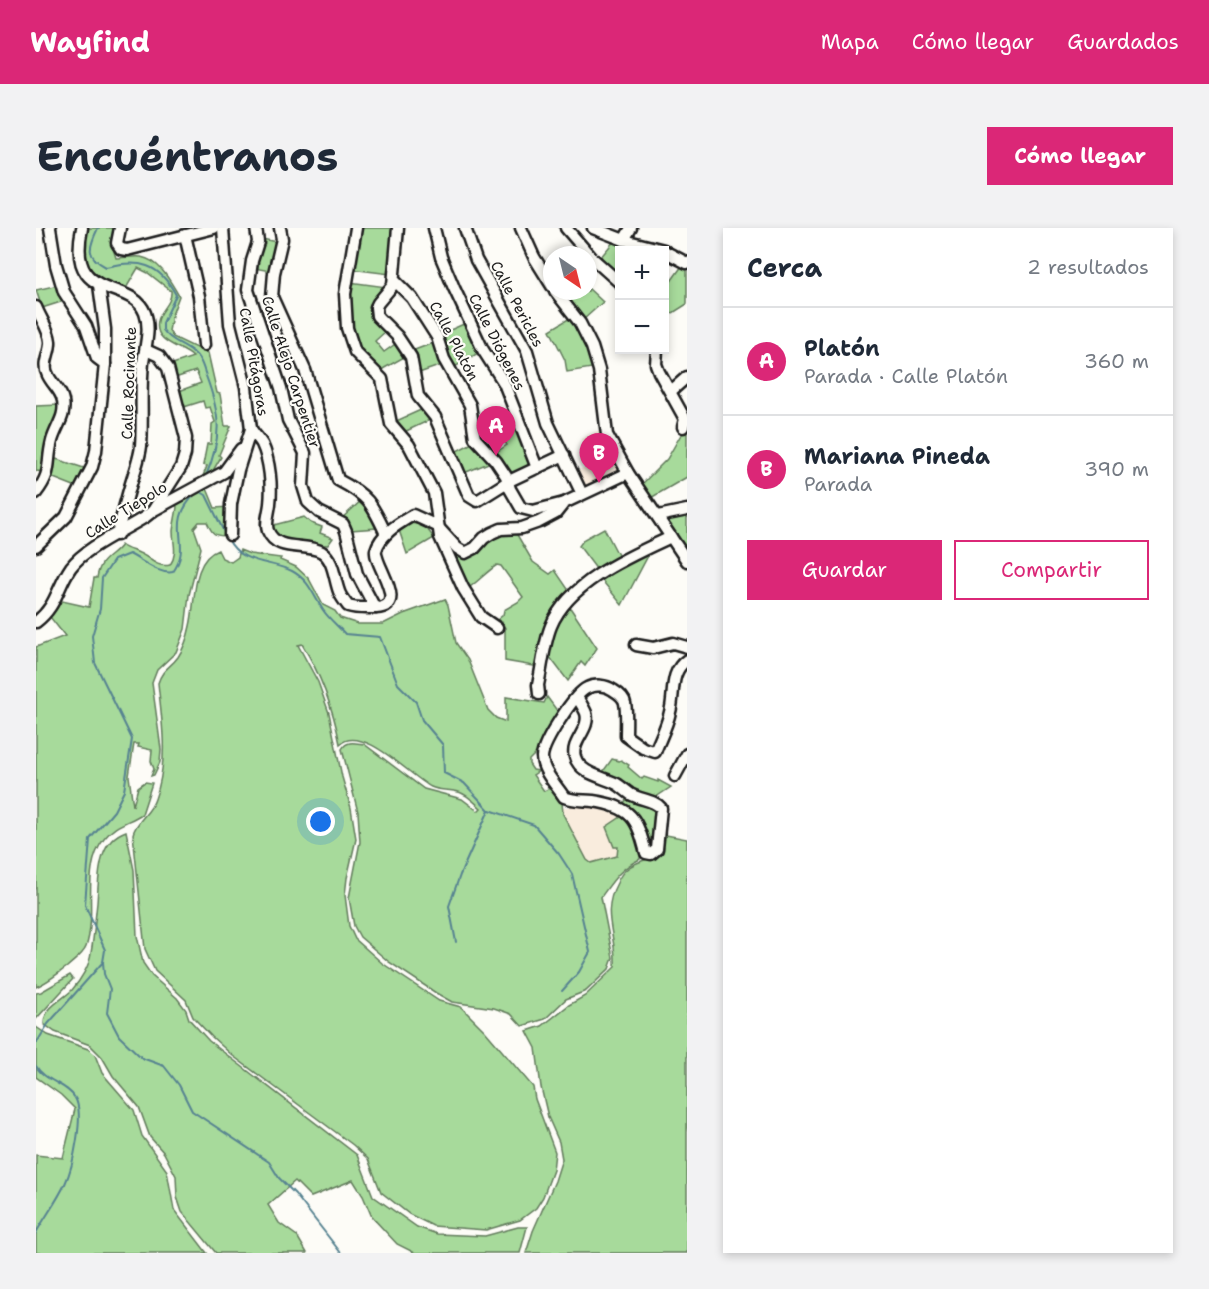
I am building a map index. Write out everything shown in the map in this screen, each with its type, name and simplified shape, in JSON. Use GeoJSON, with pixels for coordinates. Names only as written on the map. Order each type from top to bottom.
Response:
{"type":"FeatureCollection","features":[{"type":"Feature","properties":{"kind":"street"},"geometry":{"type":"LineString","coordinates":[[50,228],[56,265],[64,292],[86,326],[97,358],[105,364]]}},
{"type":"Feature","properties":{"kind":"street","name":"Calle Rocinante"},"geometry":{"type":"LineString","coordinates":[[82,228],[79,255],[81,265],[99,285],[129,297],[139,304],[145,312],[147,326],[143,364],[141,449],[117,535]]}},
{"type":"Feature","properties":{"kind":"street"},"geometry":{"type":"LineString","coordinates":[[120,228],[117,243],[124,250],[214,228]]}},
{"type":"Feature","properties":{"kind":"street"},"geometry":{"type":"LineString","coordinates":[[163,241],[165,228]]}},
{"type":"Feature","properties":{"kind":"street","name":"Calle Pitágoras"},"geometry":{"type":"LineString","coordinates":[[223,228],[230,324],[246,387],[251,429],[238,470],[231,504],[230,535]]}},
{"type":"Feature","properties":{"kind":"street","name":"Calle Alejo Carpentier"},"geometry":{"type":"LineString","coordinates":[[256,228],[258,242],[252,261],[248,290],[278,379],[288,420],[305,453],[303,486],[308,502],[319,512],[343,524],[357,574],[375,608]]}},
{"type":"Feature","properties":{"kind":"street"},"geometry":{"type":"LineString","coordinates":[[280,228],[282,239],[274,273],[273,297],[305,370],[338,480],[366,497],[386,534]]}},
{"type":"Feature","properties":{"kind":"street"},"geometry":{"type":"LineString","coordinates":[[356,228],[345,294],[347,328],[355,352],[382,379],[391,424],[409,445],[434,493],[440,537],[463,588],[481,617],[497,628]]}},
{"type":"Feature","properties":{"kind":"street"},"geometry":{"type":"LineString","coordinates":[[399,228],[394,280],[391,289],[376,307],[377,316],[397,336],[411,357],[418,396],[435,417],[469,496],[477,501],[508,481],[564,455]]}},
{"type":"Feature","properties":{"kind":"street","name":"Calle Diógenes"},"geometry":{"type":"LineString","coordinates":[[434,228],[441,257],[454,288],[483,350],[504,383],[537,468]]}},
{"type":"Feature","properties":{"kind":"street","name":"Calle Pericles"},"geometry":{"type":"LineString","coordinates":[[465,228],[476,260],[527,351],[548,423],[582,494]]}},
{"type":"Feature","properties":{"kind":"street"},"geometry":{"type":"LineString","coordinates":[[521,228],[543,271]]}},
{"type":"Feature","properties":{"kind":"street"},"geometry":{"type":"LineString","coordinates":[[567,228],[591,257],[615,279]]}},
{"type":"Feature","properties":{"kind":"street"},"geometry":{"type":"LineString","coordinates":[[593,228],[646,246]]}},
{"type":"Feature","properties":{"kind":"street"},"geometry":{"type":"LineString","coordinates":[[624,240],[631,228]]}},
{"type":"Feature","properties":{"kind":"street"},"geometry":{"type":"LineString","coordinates":[[185,235],[199,296],[204,345]]}},
{"type":"Feature","properties":{"kind":"street"},"geometry":{"type":"LineString","coordinates":[[669,254],[687,263]]}},
{"type":"Feature","properties":{"kind":"street","name":"Calle Platón"},"geometry":{"type":"LineString","coordinates":[[394,280],[412,298],[436,337],[444,359],[470,405],[475,438],[496,461],[521,508],[532,512],[564,503]]}},
{"type":"Feature","properties":{"kind":"street"},"geometry":{"type":"LineString","coordinates":[[36,546],[72,508],[92,467],[96,452],[105,364],[105,329],[99,285]]}},
{"type":"Feature","properties":{"kind":"street"},"geometry":{"type":"LineString","coordinates":[[562,300],[580,322],[592,347],[599,370],[608,435],[628,473],[687,561]]}},
{"type":"Feature","properties":{"kind":"street"},"geometry":{"type":"LineString","coordinates":[[36,307],[50,338],[45,366],[47,374],[61,394],[63,415],[53,437],[50,467],[36,493]]}},
{"type":"Feature","properties":{"kind":"street"},"geometry":{"type":"LineString","coordinates":[[146,350],[159,356],[168,368],[186,438],[181,467],[154,510]]}},
{"type":"Feature","properties":{"kind":"street"},"geometry":{"type":"LineString","coordinates":[[657,354],[656,364],[685,419],[683,427]]}},
{"type":"Feature","properties":{"kind":"street"},"geometry":{"type":"LineString","coordinates":[[671,391],[687,377]]}},
{"type":"Feature","properties":{"kind":"street"},"geometry":{"type":"LineString","coordinates":[[251,429],[262,444],[267,462],[270,496],[267,526],[272,537],[284,544],[316,549],[324,553],[331,564],[340,596],[348,606],[360,608],[375,608],[387,604],[391,595],[387,580],[376,559],[377,547],[386,534],[413,515],[437,526],[457,548],[465,553],[475,548],[492,533],[522,528],[539,522],[556,513],[564,503],[628,473]]}},
{"type":"Feature","properties":{"kind":"street","name":"Calle Tiepolo"},"geometry":{"type":"LineString","coordinates":[[36,622],[49,610],[72,566],[83,554],[154,510],[224,472],[247,440]]}},
{"type":"Feature","properties":{"kind":"street"},"geometry":{"type":"LineString","coordinates":[[658,516],[687,510]]}},
{"type":"Feature","properties":{"kind":"street"},"geometry":{"type":"LineString","coordinates":[[540,694],[538,685],[551,626],[568,601],[615,564],[671,537]]}},
{"type":"Feature","properties":{"kind":"street"},"geometry":{"type":"LineString","coordinates":[[636,645],[653,648],[673,643],[687,647]]}},
{"type":"Feature","properties":{"kind":"street"},"geometry":{"type":"LineString","coordinates":[[577,697],[586,713],[587,722],[575,747],[575,757],[580,766],[592,774],[617,784],[632,795],[657,803],[661,808],[657,849],[651,854],[646,853],[639,826],[634,818],[625,811],[609,805],[564,797],[546,771],[542,759],[544,749],[577,697],[584,689],[604,686],[611,688],[625,701],[626,735],[643,748],[655,752],[670,712],[674,677],[681,664],[687,660]]}},
{"type":"Feature","properties":{"kind":"street"},"geometry":{"type":"LineString","coordinates":[[675,776],[687,754]]}},
{"type":"Feature","properties":{"kind":"shaded area"},"geometry":{"type":"Polygon","coordinates":[[[600,430],[617,463],[619,472],[583,487],[576,471],[593,464],[581,439],[600,430]]]}},
{"type":"Feature","properties":{"kind":"shaded area"},"geometry":{"type":"Polygon","coordinates":[[[575,805],[605,807],[622,814],[641,851],[591,863],[587,860],[563,814],[563,808],[575,805]]]}},
{"type":"Feature","properties":{"kind":"green space"},"geometry":{"type":"Polygon","coordinates":[[[86,228],[116,228],[111,242],[116,258],[141,257],[159,267],[179,296],[169,331],[173,337],[208,353],[217,393],[220,394],[225,426],[231,426],[219,455],[221,457],[211,474],[203,476],[207,466],[203,465],[207,444],[211,444],[212,424],[215,422],[210,407],[205,408],[203,401],[184,407],[179,391],[201,383],[196,371],[175,378],[170,365],[193,357],[164,339],[158,328],[159,317],[170,300],[171,291],[138,268],[125,290],[94,275],[89,269],[84,254],[86,228]]]}},
{"type":"Feature","properties":{"kind":"green space"},"geometry":{"type":"Polygon","coordinates":[[[360,228],[395,228],[390,274],[351,269],[360,228]]]}},
{"type":"Feature","properties":{"kind":"green space"},"geometry":{"type":"Polygon","coordinates":[[[262,239],[277,242],[270,271],[254,268],[262,239]]]}},
{"type":"Feature","properties":{"kind":"green space"},"geometry":{"type":"Polygon","coordinates":[[[614,241],[634,246],[615,246],[615,274],[600,258],[614,241]]]}},
{"type":"Feature","properties":{"kind":"green space"},"geometry":{"type":"Polygon","coordinates":[[[682,266],[687,268],[687,304],[669,315],[669,300],[669,284],[682,266]]]}},
{"type":"Feature","properties":{"kind":"green space"},"geometry":{"type":"Polygon","coordinates":[[[349,282],[387,287],[374,318],[386,331],[375,341],[384,352],[398,342],[406,356],[381,370],[360,353],[349,317],[349,282]]]}},
{"type":"Feature","properties":{"kind":"green space"},"geometry":{"type":"Polygon","coordinates":[[[58,285],[67,300],[42,308],[36,290],[58,285]]]}},
{"type":"Feature","properties":{"kind":"green space"},"geometry":{"type":"Polygon","coordinates":[[[597,296],[603,302],[583,320],[569,300],[597,300],[597,296]]]}},
{"type":"Feature","properties":{"kind":"green space"},"geometry":{"type":"Polygon","coordinates":[[[570,318],[586,348],[592,368],[567,372],[565,360],[550,330],[570,318]]]}},
{"type":"Feature","properties":{"kind":"green space"},"geometry":{"type":"Polygon","coordinates":[[[466,323],[480,352],[453,368],[439,335],[466,323]]]}},
{"type":"Feature","properties":{"kind":"green space"},"geometry":{"type":"Polygon","coordinates":[[[433,343],[442,365],[419,373],[412,351],[433,343]]]}},
{"type":"Feature","properties":{"kind":"green space"},"geometry":{"type":"Polygon","coordinates":[[[60,405],[59,414],[46,440],[44,472],[36,471],[36,406],[60,405]]]}},
{"type":"Feature","properties":{"kind":"green space"},"geometry":{"type":"Polygon","coordinates":[[[423,409],[432,419],[402,433],[394,422],[423,409]]]}},
{"type":"Feature","properties":{"kind":"green space"},"geometry":{"type":"Polygon","coordinates":[[[513,418],[532,467],[510,474],[495,453],[507,445],[495,428],[513,418]]]}},
{"type":"Feature","properties":{"kind":"green space"},"geometry":{"type":"Polygon","coordinates":[[[687,424],[687,477],[649,499],[640,486],[667,459],[687,424]]]}},
{"type":"Feature","properties":{"kind":"green space"},"geometry":{"type":"Polygon","coordinates":[[[474,442],[491,462],[464,473],[453,453],[474,442]]]}},
{"type":"Feature","properties":{"kind":"green space"},"geometry":{"type":"Polygon","coordinates":[[[53,458],[87,469],[79,488],[51,477],[53,458]]]}},
{"type":"Feature","properties":{"kind":"green space"},"geometry":{"type":"Polygon","coordinates":[[[206,486],[215,508],[229,507],[227,536],[214,534],[207,522],[199,522],[194,528],[201,548],[189,595],[185,629],[176,652],[157,670],[152,683],[161,749],[160,762],[154,775],[151,776],[154,769],[151,761],[152,750],[134,744],[129,776],[133,806],[138,787],[145,782],[152,783],[142,814],[113,830],[97,851],[91,878],[89,934],[85,950],[67,967],[36,987],[36,647],[65,636],[50,617],[58,600],[89,607],[94,578],[97,578],[104,561],[121,545],[157,564],[170,565],[174,552],[173,531],[177,507],[175,504],[206,486]]]}},
{"type":"Feature","properties":{"kind":"green space"},"geometry":{"type":"Polygon","coordinates":[[[362,500],[377,528],[351,530],[341,519],[362,500]]]}},
{"type":"Feature","properties":{"kind":"green space"},"geometry":{"type":"Polygon","coordinates":[[[687,514],[687,552],[667,522],[669,518],[687,514]]]}},
{"type":"Feature","properties":{"kind":"green space"},"geometry":{"type":"Polygon","coordinates":[[[304,517],[311,523],[322,527],[320,533],[333,538],[328,545],[288,540],[281,537],[270,526],[304,517]]]}},
{"type":"Feature","properties":{"kind":"green space"},"geometry":{"type":"Polygon","coordinates":[[[411,523],[425,526],[434,538],[407,554],[399,530],[411,523]]]}},
{"type":"Feature","properties":{"kind":"green space"},"geometry":{"type":"Polygon","coordinates":[[[604,528],[619,557],[597,570],[579,546],[584,539],[604,528]]]}},
{"type":"Feature","properties":{"kind":"green space"},"geometry":{"type":"Polygon","coordinates":[[[506,532],[516,533],[533,562],[550,574],[555,570],[570,592],[539,667],[505,661],[505,628],[502,622],[497,620],[503,615],[504,610],[523,597],[501,566],[497,565],[467,589],[443,536],[468,557],[474,555],[489,538],[506,532]]]}},
{"type":"Feature","properties":{"kind":"green space"},"geometry":{"type":"Polygon","coordinates":[[[218,550],[222,558],[231,562],[238,557],[240,550],[250,554],[281,558],[280,560],[296,567],[309,579],[323,605],[335,611],[340,618],[358,624],[383,624],[445,599],[456,643],[468,660],[488,710],[496,718],[506,722],[506,697],[544,703],[547,697],[561,716],[539,754],[535,754],[529,760],[529,764],[533,770],[539,771],[533,775],[544,791],[550,788],[562,802],[563,814],[587,860],[591,863],[617,856],[618,847],[614,847],[606,827],[624,815],[635,830],[639,841],[640,859],[622,871],[601,897],[613,958],[609,969],[586,991],[566,999],[545,1019],[522,1026],[511,1014],[494,1008],[452,1002],[389,962],[360,937],[354,926],[349,898],[360,842],[358,812],[342,749],[349,743],[364,744],[424,789],[462,799],[478,811],[481,808],[462,793],[431,787],[373,746],[361,741],[350,740],[340,744],[321,680],[302,644],[298,645],[318,682],[329,713],[351,808],[356,839],[345,895],[349,926],[355,939],[382,963],[439,1001],[461,1007],[533,1087],[535,1099],[555,1152],[553,1170],[543,1197],[536,1208],[520,1220],[486,1230],[433,1226],[409,1214],[381,1192],[368,1159],[353,1145],[233,1056],[212,1037],[193,1017],[186,1000],[155,971],[145,949],[133,834],[153,804],[162,770],[163,741],[158,683],[164,671],[178,657],[186,642],[199,572],[209,555],[218,550]]]}},
{"type":"Feature","properties":{"kind":"green space"},"geometry":{"type":"Polygon","coordinates":[[[652,550],[649,554],[622,605],[600,578],[652,550]]]}},
{"type":"Feature","properties":{"kind":"green space"},"geometry":{"type":"Polygon","coordinates":[[[569,606],[597,648],[585,666],[581,662],[568,681],[549,656],[554,627],[569,606]]]}},
{"type":"Feature","properties":{"kind":"green space"},"geometry":{"type":"Polygon","coordinates":[[[612,759],[621,760],[629,765],[628,767],[642,779],[644,777],[658,782],[658,780],[671,787],[653,799],[644,796],[602,773],[612,759]]]}},
{"type":"Feature","properties":{"kind":"green space"},"geometry":{"type":"Polygon","coordinates":[[[628,797],[657,810],[652,851],[622,806],[628,797]]]}},
{"type":"Feature","properties":{"kind":"green space"},"geometry":{"type":"Polygon","coordinates":[[[126,831],[134,870],[137,936],[143,963],[152,976],[177,998],[186,1010],[189,1019],[209,1041],[357,1155],[373,1196],[417,1227],[437,1234],[485,1236],[518,1227],[527,1227],[520,1253],[415,1253],[397,1244],[372,1217],[353,1180],[311,1197],[295,1181],[268,1205],[279,1223],[297,1236],[307,1253],[216,1253],[182,1212],[177,1197],[176,1176],[164,1153],[150,1137],[139,1107],[113,1076],[102,1057],[90,1045],[55,1032],[44,1024],[50,1009],[72,990],[87,968],[93,941],[101,861],[110,843],[126,831]]]}},
{"type":"Feature","properties":{"kind":"green space"},"geometry":{"type":"Polygon","coordinates":[[[661,834],[687,839],[687,1253],[526,1253],[562,1159],[559,1142],[548,1117],[536,1048],[527,1031],[542,1026],[585,996],[615,967],[609,915],[612,894],[626,869],[655,856],[661,834]]]}},
{"type":"Feature","properties":{"kind":"green space"},"geometry":{"type":"Polygon","coordinates":[[[70,975],[73,979],[36,1019],[36,993],[70,975]]]}},
{"type":"Feature","properties":{"kind":"green space"},"geometry":{"type":"Polygon","coordinates":[[[36,1027],[48,1035],[88,1049],[95,1055],[102,1073],[134,1110],[142,1136],[167,1171],[174,1210],[207,1253],[36,1253],[36,1155],[63,1158],[75,1109],[61,1095],[36,1077],[36,1027]]]}},
{"type":"Feature","properties":{"kind":"waterway"},"geometry":{"type":"LineString","coordinates":[[98,228],[91,250],[99,263],[106,267],[128,264],[147,266],[163,276],[176,295],[163,323],[163,330],[196,354],[200,360],[217,415],[215,450],[206,476]]}},
{"type":"Feature","properties":{"kind":"waterway"},"geometry":{"type":"LineString","coordinates":[[199,491],[206,495],[225,534]]}},
{"type":"Feature","properties":{"kind":"waterway"},"geometry":{"type":"LineString","coordinates":[[36,1044],[48,1024],[103,962],[105,950],[85,905],[90,839],[114,811],[124,791],[132,739],[95,663],[92,636],[100,609],[102,578],[114,560],[129,554],[156,569],[173,572],[181,552],[181,515],[196,493]]}},
{"type":"Feature","properties":{"kind":"waterway"},"geometry":{"type":"LineString","coordinates":[[228,539],[240,553],[248,558],[292,571],[298,575],[307,583],[325,613],[345,634],[380,637],[398,684],[416,702],[422,720],[443,745],[444,773],[464,783],[489,810],[449,906],[456,942]]}},
{"type":"Feature","properties":{"kind":"waterway"},"geometry":{"type":"LineString","coordinates":[[490,810],[534,825],[559,854],[572,874],[590,952],[579,972],[562,991]]}},
{"type":"Feature","properties":{"kind":"waterway"},"geometry":{"type":"LineString","coordinates":[[103,962],[104,974],[110,989],[107,1013],[119,1036],[142,1058],[164,1066],[179,1085],[192,1111],[269,1162],[279,1178],[295,1194],[341,1253]]}},
{"type":"Feature","properties":{"kind":"waterway"},"geometry":{"type":"LineString","coordinates":[[36,1066],[44,1075],[71,1093],[78,1106],[79,1116],[77,1141],[68,1176],[36,1233]]}},
{"type":"Feature","properties":{"kind":"place","name":"Platón"},"geometry":{"type":"Point","coordinates":[496,456]}},
{"type":"Feature","properties":{"kind":"place","name":"Mariana Pineda"},"geometry":{"type":"Point","coordinates":[599,483]}}]}
